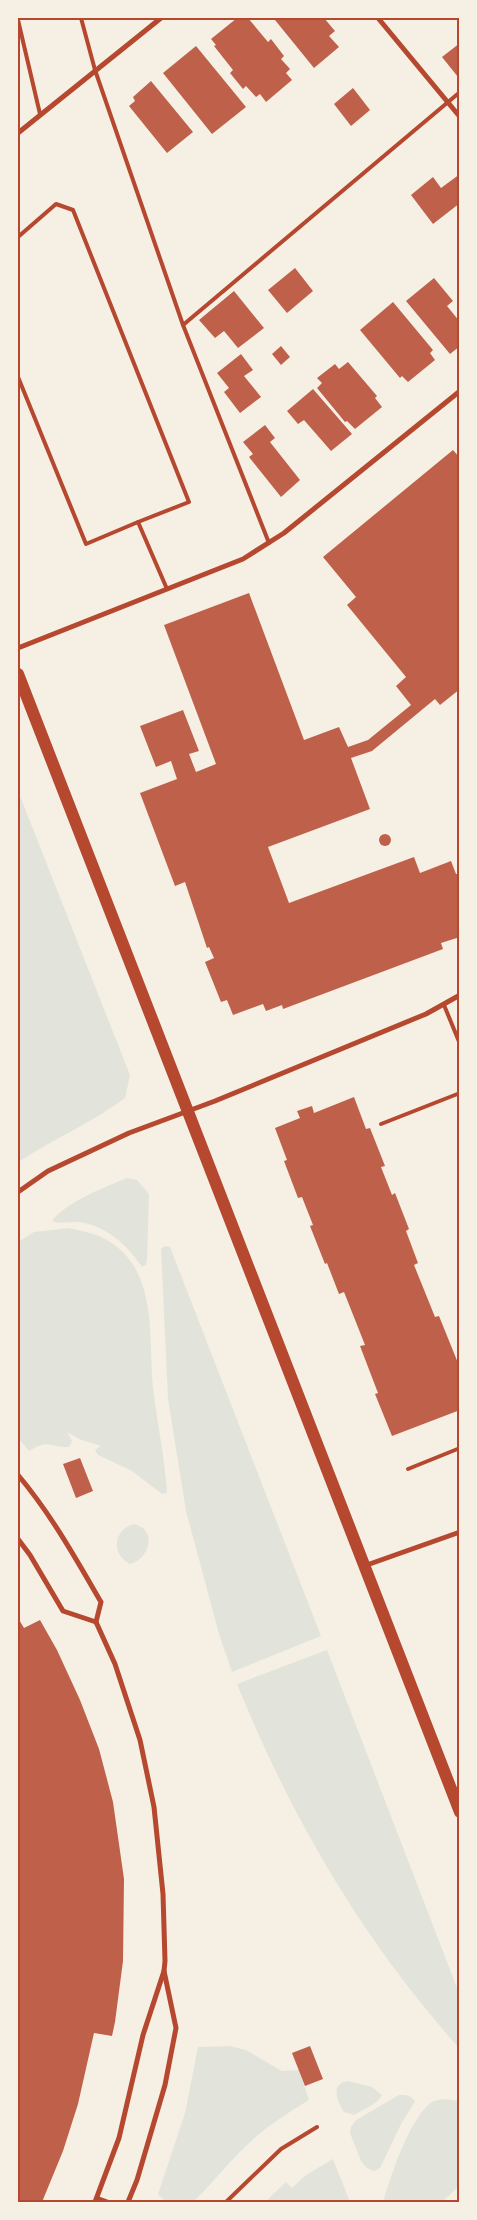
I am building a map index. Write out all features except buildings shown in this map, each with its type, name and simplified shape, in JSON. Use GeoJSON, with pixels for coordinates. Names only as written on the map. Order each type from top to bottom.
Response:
{"type":"FeatureCollection","features":[{"type":"Feature","properties":{"kind":"main road"},"geometry":{"type":"LineString","coordinates":[[18,674],[460,1812]]}},
{"type":"Feature","properties":{"kind":"street"},"geometry":{"type":"LineString","coordinates":[[18,133],[161,18]]}},
{"type":"Feature","properties":{"kind":"street"},"geometry":{"type":"LineString","coordinates":[[378,18],[460,117]]}},
{"type":"Feature","properties":{"kind":"street"},"geometry":{"type":"LineString","coordinates":[[18,648],[244,559],[284,533],[460,391]]}},
{"type":"Feature","properties":{"kind":"street"},"geometry":{"type":"LineString","coordinates":[[18,1192],[48,1172],[87,1152],[216,1101],[444,1005],[460,995]]}},
{"type":"Feature","properties":{"kind":"street"},"geometry":{"type":"LineString","coordinates":[[18,1475],[33,1493],[73,1553],[101,1602],[96,1622],[115,1664],[140,1740],[154,1807],[163,1894],[164,1971],[176,2028],[165,2085],[137,2180],[128,2202]]}},
{"type":"Feature","properties":{"kind":"street"},"geometry":{"type":"LineString","coordinates":[[363,1566],[460,1532]]}},
{"type":"Feature","properties":{"kind":"street"},"geometry":{"type":"LineString","coordinates":[[18,1539],[30,1555],[63,1611],[96,1622]]}},
{"type":"Feature","properties":{"kind":"street"},"geometry":{"type":"LineString","coordinates":[[96,2200],[119,2138],[143,2035],[164,1971]]}},
{"type":"Feature","properties":{"kind":"lane"},"geometry":{"type":"LineString","coordinates":[[81,18],[95,70],[183,325],[269,542]]}},
{"type":"Feature","properties":{"kind":"lane"},"geometry":{"type":"LineString","coordinates":[[18,20],[19,34],[40,114]]}},
{"type":"Feature","properties":{"kind":"lane"},"geometry":{"type":"LineString","coordinates":[[183,325],[460,92]]}},
{"type":"Feature","properties":{"kind":"lane"},"geometry":{"type":"LineString","coordinates":[[18,237],[56,204],[73,210],[189,502],[86,544],[18,377]]}},
{"type":"Feature","properties":{"kind":"lane"},"geometry":{"type":"LineString","coordinates":[[138,522],[167,589]]}},
{"type":"Feature","properties":{"kind":"lane"},"geometry":{"type":"LineString","coordinates":[[444,1005],[460,1044]]}},
{"type":"Feature","properties":{"kind":"lane"},"geometry":{"type":"LineString","coordinates":[[381,1124],[460,1093]]}},
{"type":"Feature","properties":{"kind":"lane"},"geometry":{"type":"LineString","coordinates":[[408,1469],[460,1448]]}},
{"type":"Feature","properties":{"kind":"lane"},"geometry":{"type":"LineString","coordinates":[[226,2202],[281,2149],[317,2127]]}},
{"type":"Feature","properties":{"kind":"lane"},"geometry":{"type":"LineString","coordinates":[[96,2200],[108,2202]]}},
{"type":"Feature","properties":{"kind":"shaded area"},"geometry":{"type":"Polygon","coordinates":[[[18,791],[130,1075],[125,1098],[18,1162],[18,791]]]}},
{"type":"Feature","properties":{"kind":"shaded area"},"geometry":{"type":"Polygon","coordinates":[[[127,1178],[137,1180],[149,1194],[147,1260],[146,1265],[142,1267],[123,1244],[107,1232],[79,1222],[58,1223],[52,1221],[58,1214],[76,1201],[127,1178]]]}},
{"type":"Feature","properties":{"kind":"shaded area"},"geometry":{"type":"Polygon","coordinates":[[[69,1228],[101,1237],[122,1252],[135,1267],[143,1285],[150,1325],[153,1387],[167,1493],[162,1494],[132,1471],[98,1455],[95,1450],[101,1446],[79,1439],[67,1432],[72,1441],[69,1447],[46,1444],[29,1451],[18,1438],[18,1242],[34,1232],[69,1228]]]}},
{"type":"Feature","properties":{"kind":"shaded area"},"geometry":{"type":"Polygon","coordinates":[[[165,1246],[170,1247],[321,1636],[232,1672],[219,1634],[186,1511],[168,1399],[161,1249],[165,1246]]]}},
{"type":"Feature","properties":{"kind":"shaded area"},"geometry":{"type":"Polygon","coordinates":[[[133,1524],[146,1531],[148,1544],[142,1556],[130,1564],[120,1555],[117,1543],[121,1532],[133,1524]]]}},
{"type":"Feature","properties":{"kind":"shaded area"},"geometry":{"type":"Polygon","coordinates":[[[327,1650],[459,1993],[459,2048],[391,1964],[332,1876],[281,1782],[237,1684],[327,1650]]]}},
{"type":"Feature","properties":{"kind":"shaded area"},"geometry":{"type":"Polygon","coordinates":[[[229,2046],[246,2050],[282,2071],[299,2070],[309,2100],[254,2138],[193,2202],[165,2202],[158,2194],[185,2113],[198,2047],[229,2046]]]}},
{"type":"Feature","properties":{"kind":"shaded area"},"geometry":{"type":"Polygon","coordinates":[[[348,2081],[372,2087],[382,2095],[373,2104],[354,2115],[344,2112],[337,2098],[337,2089],[339,2085],[348,2081]]]}},
{"type":"Feature","properties":{"kind":"shaded area"},"geometry":{"type":"Polygon","coordinates":[[[399,2095],[408,2096],[415,2102],[402,2122],[380,2168],[374,2171],[367,2168],[361,2161],[350,2133],[351,2127],[356,2120],[399,2095]]]}},
{"type":"Feature","properties":{"kind":"shaded area"},"geometry":{"type":"Polygon","coordinates":[[[446,2099],[459,2101],[459,2186],[442,2202],[383,2202],[402,2147],[417,2118],[434,2101],[446,2099]]]}},
{"type":"Feature","properties":{"kind":"shaded area"},"geometry":{"type":"Polygon","coordinates":[[[333,2159],[350,2202],[265,2202],[286,2182],[292,2188],[306,2175],[333,2159]]]}}]}
